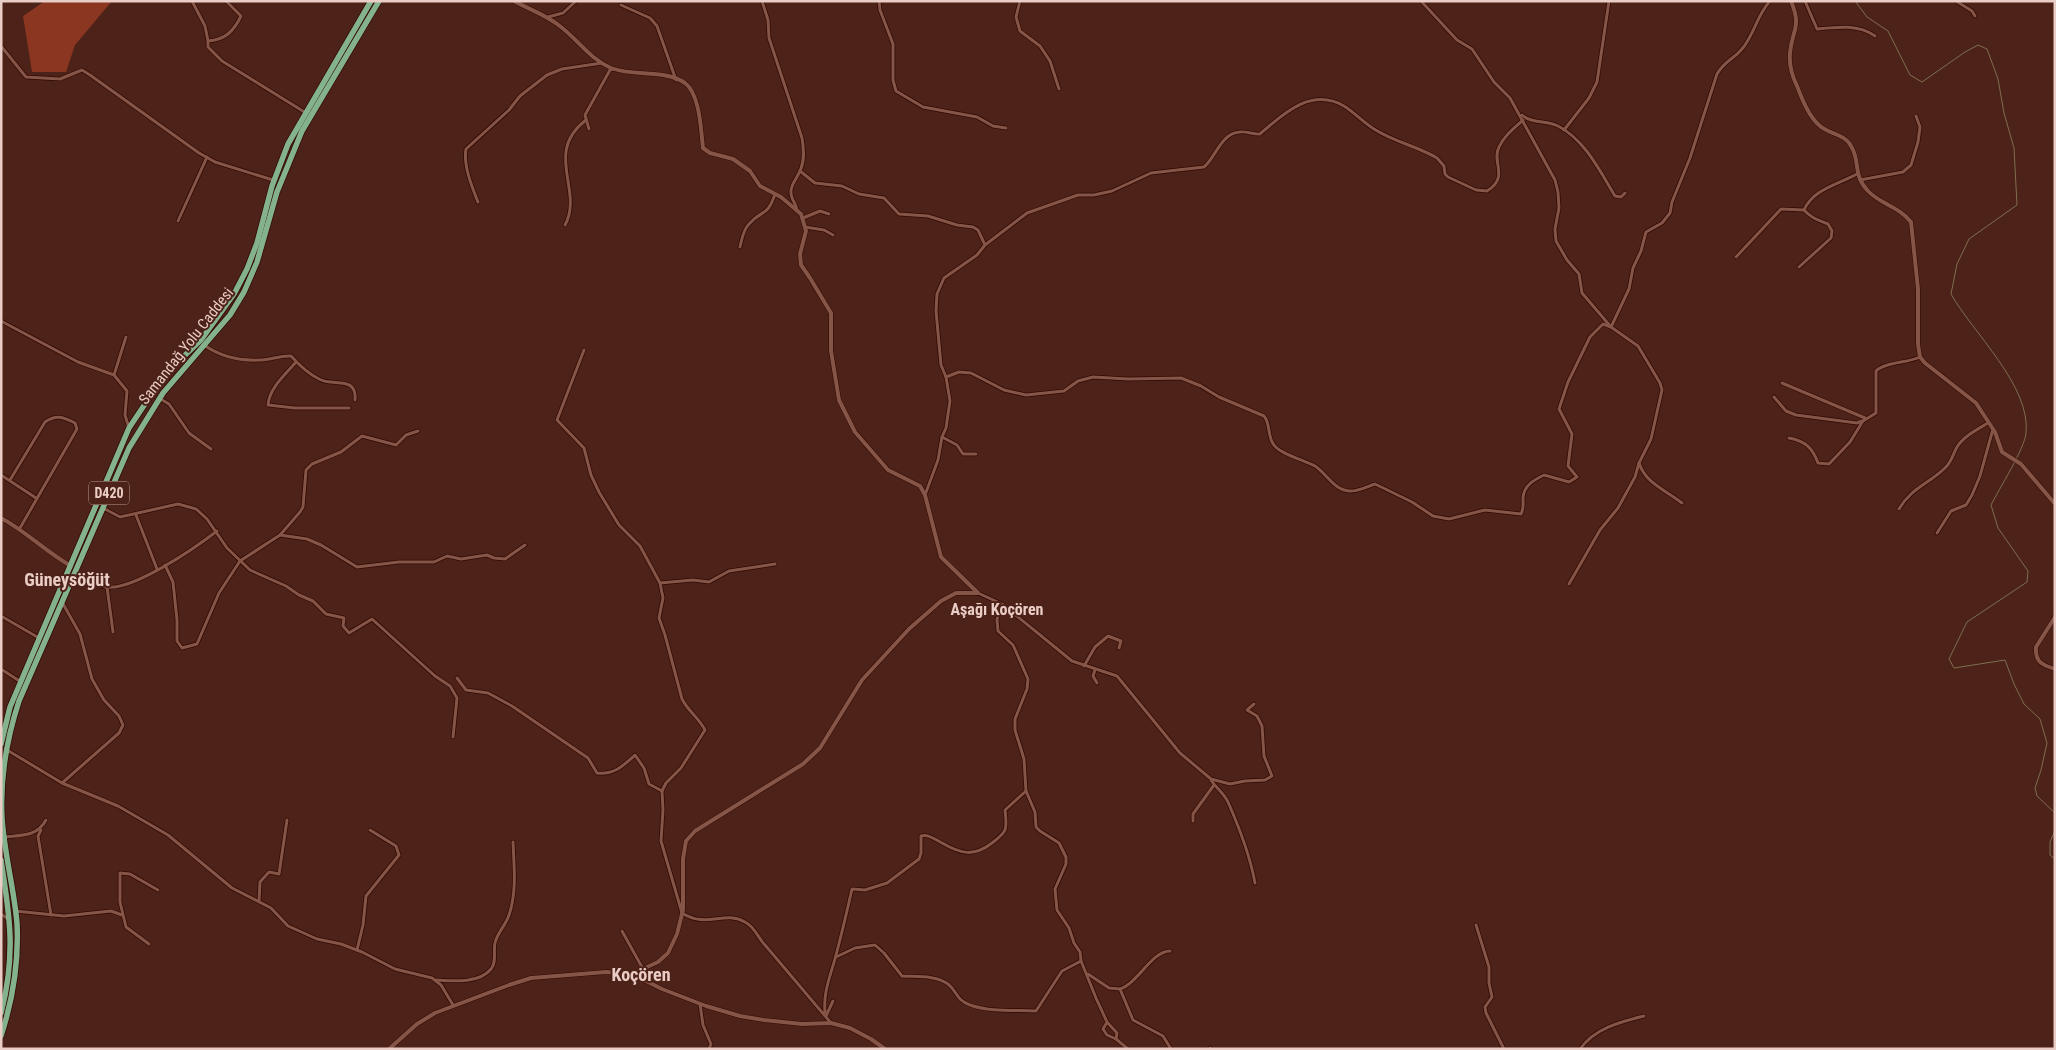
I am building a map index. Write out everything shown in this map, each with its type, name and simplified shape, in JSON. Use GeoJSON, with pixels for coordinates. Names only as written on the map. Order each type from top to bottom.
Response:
{"type":"FeatureCollection","features":[{"type":"Feature","properties":{"kind":"highway","name":"Samandağ Yolu Caddesi"},"geometry":{"type":"LineString","coordinates":[[1,744],[10,707],[20,682],[129,428],[165,374],[201,340],[234,294],[248,269],[274,180],[288,144],[371,1]]}},
{"type":"Feature","properties":{"kind":"highway","name":"Samandağ Yolu Caddesi"},"geometry":{"type":"LineString","coordinates":[[1,1036],[12,997],[16,973],[15,911],[4,838],[1,798],[6,750],[19,701],[129,448],[159,398],[230,315],[244,292],[257,262],[277,192],[298,139],[379,1]]}},
{"type":"Feature","properties":{"kind":"highway"},"geometry":{"type":"LineString","coordinates":[[1,860],[11,921],[10,967],[7,991],[1,1013]]}},
{"type":"Feature","properties":{"kind":"street"},"geometry":{"type":"LineString","coordinates":[[192,1],[205,26],[208,46],[222,61],[306,113]]}},
{"type":"Feature","properties":{"kind":"street"},"geometry":{"type":"LineString","coordinates":[[208,41],[215,41],[228,35],[241,16],[226,1]]}},
{"type":"Feature","properties":{"kind":"street"},"geometry":{"type":"LineString","coordinates":[[514,1],[548,18],[562,28],[593,57],[603,63],[629,73],[662,75],[686,84],[696,98],[702,148],[710,153],[733,159],[750,171],[760,186],[797,210],[803,218],[806,227],[800,254],[800,266],[810,278],[831,313],[832,351],[839,400],[855,432],[888,470],[920,486],[925,495],[941,557],[978,593],[1000,603],[1072,662],[1117,676],[1180,753],[1211,779],[1228,801],[1232,815],[1238,824],[1255,883]]}},
{"type":"Feature","properties":{"kind":"street"},"geometry":{"type":"LineString","coordinates":[[548,18],[563,13],[576,1]]}},
{"type":"Feature","properties":{"kind":"street"},"geometry":{"type":"LineString","coordinates":[[762,1],[768,20],[769,38],[802,138],[804,154],[800,171],[790,189],[797,210]]}},
{"type":"Feature","properties":{"kind":"street"},"geometry":{"type":"LineString","coordinates":[[879,1],[880,10],[893,44],[893,80],[896,92],[923,107],[977,117],[993,126],[1006,128]]}},
{"type":"Feature","properties":{"kind":"street"},"geometry":{"type":"LineString","coordinates":[[1020,1],[1016,17],[1020,31],[1040,46],[1050,61],[1059,89]]}},
{"type":"Feature","properties":{"kind":"street"},"geometry":{"type":"LineString","coordinates":[[1421,1],[1457,40],[1472,49],[1494,82],[1510,98],[1555,180],[1559,208],[1555,229],[1556,241],[1567,260],[1579,274],[1582,293],[1611,327],[1638,346],[1660,383],[1662,390],[1651,439],[1639,463],[1635,477],[1618,508],[1600,530],[1569,584]]}},
{"type":"Feature","properties":{"kind":"street"},"geometry":{"type":"LineString","coordinates":[[1564,130],[1589,98],[1597,82],[1609,1]]}},
{"type":"Feature","properties":{"kind":"street"},"geometry":{"type":"LineString","coordinates":[[1611,327],[1629,289],[1633,268],[1641,251],[1646,232],[1662,223],[1670,214],[1672,202],[1690,158],[1717,74],[1722,64],[1741,50],[1749,39],[1761,10],[1770,1]]}},
{"type":"Feature","properties":{"kind":"street"},"geometry":{"type":"LineString","coordinates":[[1791,1],[1797,15],[1790,52],[1790,66],[1796,86],[1810,114],[1820,126],[1846,139],[1852,146],[1859,180],[1869,193],[1906,215],[1911,222],[1918,289],[1918,344],[1920,357],[1976,403],[1993,430],[2001,450],[2018,462],[2055,504]]}},
{"type":"Feature","properties":{"kind":"street"},"geometry":{"type":"LineString","coordinates":[[1805,1],[1816,29],[1856,28],[1874,36]]}},
{"type":"Feature","properties":{"kind":"street"},"geometry":{"type":"LineString","coordinates":[[1956,1],[1972,11],[1975,16]]}},
{"type":"Feature","properties":{"kind":"street"},"geometry":{"type":"LineString","coordinates":[[621,5],[650,18],[657,26],[676,80]]}},
{"type":"Feature","properties":{"kind":"street"},"geometry":{"type":"LineString","coordinates":[[1,46],[26,77],[60,79],[82,70],[215,162],[274,180]]}},
{"type":"Feature","properties":{"kind":"street"},"geometry":{"type":"LineString","coordinates":[[478,202],[465,156],[466,149],[509,110],[520,96],[547,75],[562,69],[603,63]]}},
{"type":"Feature","properties":{"kind":"street"},"geometry":{"type":"LineString","coordinates":[[589,129],[585,115],[610,70],[616,69]]}},
{"type":"Feature","properties":{"kind":"street"},"geometry":{"type":"LineString","coordinates":[[925,495],[938,460],[950,401],[946,377],[941,365],[936,311],[937,294],[944,278],[977,255],[985,245],[1027,213],[1078,195],[1112,191],[1151,174],[1204,167],[1210,162],[1224,140],[1234,133],[1260,134],[1290,108],[1311,102],[1329,100],[1342,105],[1375,130],[1437,158],[1444,166],[1445,174],[1448,177],[1482,192],[1488,191],[1496,184],[1499,172],[1498,149],[1509,132],[1523,120]]}},
{"type":"Feature","properties":{"kind":"street"},"geometry":{"type":"LineString","coordinates":[[1518,112],[1526,119],[1550,122],[1564,130],[1587,151],[1615,196],[1621,197],[1625,193]]}},
{"type":"Feature","properties":{"kind":"street"},"geometry":{"type":"LineString","coordinates":[[1859,180],[1902,172],[1911,165],[1918,142],[1920,127],[1916,116]]}},
{"type":"Feature","properties":{"kind":"street"},"geometry":{"type":"LineString","coordinates":[[565,225],[569,212],[570,197],[565,173],[566,150],[576,127],[586,120]]}},
{"type":"Feature","properties":{"kind":"street"},"geometry":{"type":"LineString","coordinates":[[178,221],[207,157]]}},
{"type":"Feature","properties":{"kind":"street"},"geometry":{"type":"LineString","coordinates":[[800,171],[815,183],[842,186],[859,194],[884,198],[899,214],[928,216],[957,225],[973,227],[978,230],[985,245]]}},
{"type":"Feature","properties":{"kind":"street"},"geometry":{"type":"LineString","coordinates":[[1804,210],[1806,205],[1821,192],[1857,174]]}},
{"type":"Feature","properties":{"kind":"street"},"geometry":{"type":"LineString","coordinates":[[740,247],[744,232],[749,224],[767,212],[775,194]]}},
{"type":"Feature","properties":{"kind":"street"},"geometry":{"type":"LineString","coordinates":[[1736,257],[1781,209],[1804,210],[1813,218],[1828,224],[1832,231],[1831,238],[1799,267]]}},
{"type":"Feature","properties":{"kind":"street"},"geometry":{"type":"LineString","coordinates":[[803,218],[820,211],[829,214]]}},
{"type":"Feature","properties":{"kind":"street"},"geometry":{"type":"LineString","coordinates":[[806,227],[824,230],[833,235]]}},
{"type":"Feature","properties":{"kind":"street"},"geometry":{"type":"LineString","coordinates":[[1,321],[78,362],[114,375],[127,391],[125,415],[129,428]]}},
{"type":"Feature","properties":{"kind":"street"},"geometry":{"type":"LineString","coordinates":[[946,377],[954,373],[971,373],[1004,390],[1026,395],[1064,391],[1078,381],[1093,377],[1128,379],[1181,378],[1264,416],[1268,422],[1271,439],[1275,447],[1313,465],[1334,484],[1344,490],[1352,491],[1375,484],[1412,502],[1433,516],[1449,519],[1485,510],[1521,514],[1524,495],[1530,482],[1544,475],[1568,482],[1577,477],[1568,466],[1572,434],[1559,410],[1568,382],[1590,337],[1603,324],[1611,327]]}},
{"type":"Feature","properties":{"kind":"street"},"geometry":{"type":"LineString","coordinates":[[114,375],[126,337]]}},
{"type":"Feature","properties":{"kind":"street"},"geometry":{"type":"LineString","coordinates":[[204,344],[215,353],[228,358],[260,360],[289,356],[321,381],[347,384],[352,387],[355,392],[355,400]]}},
{"type":"Feature","properties":{"kind":"street"},"geometry":{"type":"LineString","coordinates":[[584,350],[557,420],[584,448],[591,475],[599,492],[619,525],[640,546],[660,583],[662,598],[658,618],[666,635],[682,699],[685,706],[705,730],[681,768],[666,783],[662,791],[661,842],[682,913],[691,919],[703,921],[716,918],[733,918],[745,921],[753,928],[763,943],[831,1022]]}},
{"type":"Feature","properties":{"kind":"street"},"geometry":{"type":"LineString","coordinates":[[1774,397],[1786,411],[1796,415],[1857,423],[1876,413],[1876,371],[1884,366],[1920,357]]}},
{"type":"Feature","properties":{"kind":"street"},"geometry":{"type":"LineString","coordinates":[[296,362],[279,382],[268,401],[268,405],[295,408],[349,408]]}},
{"type":"Feature","properties":{"kind":"street"},"geometry":{"type":"LineString","coordinates":[[1782,383],[1827,401],[1864,420]]}},
{"type":"Feature","properties":{"kind":"street"},"geometry":{"type":"LineString","coordinates":[[159,398],[169,404],[189,433],[211,449]]}},
{"type":"Feature","properties":{"kind":"street"},"geometry":{"type":"LineString","coordinates":[[10,480],[45,422],[52,416],[75,424],[77,429],[20,528]]}},
{"type":"Feature","properties":{"kind":"street"},"geometry":{"type":"LineString","coordinates":[[1789,438],[1802,440],[1813,452],[1818,463],[1829,464],[1850,442],[1864,420]]}},
{"type":"Feature","properties":{"kind":"street"},"geometry":{"type":"LineString","coordinates":[[1899,509],[1909,494],[1923,486],[1945,468],[1954,458],[1957,447],[1972,433],[1988,423]]}},
{"type":"Feature","properties":{"kind":"street"},"geometry":{"type":"LineString","coordinates":[[1937,534],[1951,511],[1966,505],[1972,495],[1980,476],[1993,430]]}},
{"type":"Feature","properties":{"kind":"street"},"geometry":{"type":"LineString","coordinates":[[165,565],[173,582],[177,641],[182,648],[197,644],[219,593],[240,561],[280,535],[300,512],[303,507],[306,470],[312,464],[341,452],[362,436],[396,445],[406,435],[418,431]]}},
{"type":"Feature","properties":{"kind":"street"},"geometry":{"type":"LineString","coordinates":[[942,437],[957,445],[964,454],[976,454]]}},
{"type":"Feature","properties":{"kind":"street"},"geometry":{"type":"LineString","coordinates":[[1639,463],[1642,474],[1653,484],[1670,493],[1682,503]]}},
{"type":"Feature","properties":{"kind":"street"},"geometry":{"type":"LineString","coordinates":[[1,475],[36,498]]}},
{"type":"Feature","properties":{"kind":"street"},"geometry":{"type":"LineString","coordinates":[[102,508],[120,518],[178,504],[196,509],[217,531],[227,548],[250,570],[286,586],[299,595],[313,601],[326,614],[344,618],[343,626],[349,633],[372,619],[435,676],[450,686],[457,698],[453,737]]}},
{"type":"Feature","properties":{"kind":"street"},"geometry":{"type":"LineString","coordinates":[[136,515],[157,569]]}},
{"type":"Feature","properties":{"kind":"street"},"geometry":{"type":"LineString","coordinates":[[1,518],[20,528],[59,559],[71,566]]}},
{"type":"Feature","properties":{"kind":"street"},"geometry":{"type":"LineString","coordinates":[[73,576],[106,587],[122,586],[165,565],[217,531]]}},
{"type":"Feature","properties":{"kind":"street"},"geometry":{"type":"LineString","coordinates":[[280,535],[306,539],[321,545],[357,567],[399,562],[434,562],[447,556],[461,560],[487,555],[505,559],[525,545]]}},
{"type":"Feature","properties":{"kind":"street"},"geometry":{"type":"LineString","coordinates":[[660,583],[693,580],[709,582],[729,571],[775,564]]}},
{"type":"Feature","properties":{"kind":"street"},"geometry":{"type":"LineString","coordinates":[[106,587],[113,632]]}},
{"type":"Feature","properties":{"kind":"street"},"geometry":{"type":"LineString","coordinates":[[632,974],[658,962],[668,953],[677,934],[682,913],[683,859],[686,841],[695,831],[803,764],[820,748],[862,680],[909,628],[942,601],[956,593],[978,593]]}},
{"type":"Feature","properties":{"kind":"street"},"geometry":{"type":"LineString","coordinates":[[62,602],[80,634],[92,679],[104,700],[119,716],[123,726],[119,733],[62,782]]}},
{"type":"Feature","properties":{"kind":"street"},"geometry":{"type":"LineString","coordinates":[[1000,603],[997,620],[998,631],[1013,646],[1028,680],[1027,689],[1015,720],[1015,730],[1024,759],[1026,791],[1035,812],[1036,827],[1060,843],[1066,857],[1066,864],[1055,888],[1057,910],[1069,928],[1074,943],[1080,952],[1081,961],[1107,1022],[1117,1033],[1116,1039]]}},
{"type":"Feature","properties":{"kind":"street"},"geometry":{"type":"LineString","coordinates":[[1,616],[39,638]]}},
{"type":"Feature","properties":{"kind":"street"},"geometry":{"type":"LineString","coordinates":[[2055,617],[2036,647],[2036,652],[2037,660],[2055,669]]}},
{"type":"Feature","properties":{"kind":"street"},"geometry":{"type":"LineString","coordinates":[[1084,666],[1095,647],[1108,636],[1121,641],[1119,648]]}},
{"type":"Feature","properties":{"kind":"street"},"geometry":{"type":"LineString","coordinates":[[1,669],[20,682]]}},
{"type":"Feature","properties":{"kind":"street"},"geometry":{"type":"LineString","coordinates":[[1095,670],[1093,676],[1097,683]]}},
{"type":"Feature","properties":{"kind":"street"},"geometry":{"type":"LineString","coordinates":[[457,678],[466,690],[488,693],[512,706],[588,758],[597,773],[606,774],[620,769],[636,755],[644,768],[649,784],[662,791]]}},
{"type":"Feature","properties":{"kind":"street"},"geometry":{"type":"LineString","coordinates":[[1211,779],[1230,784],[1265,780],[1272,776],[1264,756],[1262,726],[1257,716],[1247,710],[1254,704]]}},
{"type":"Feature","properties":{"kind":"street"},"geometry":{"type":"LineString","coordinates":[[6,750],[62,782],[118,806],[168,835],[232,888],[271,908],[288,926],[317,939],[357,950],[395,969],[420,974],[435,980],[441,985],[453,1006]]}},
{"type":"Feature","properties":{"kind":"street"},"geometry":{"type":"LineString","coordinates":[[1193,821],[1193,814],[1214,785]]}},
{"type":"Feature","properties":{"kind":"street"},"geometry":{"type":"LineString","coordinates":[[824,1015],[826,988],[836,957],[852,889],[864,890],[887,883],[918,859],[921,853],[920,836],[929,836],[966,853],[976,854],[985,849],[1005,832],[1007,827],[1005,810],[1026,791]]}},
{"type":"Feature","properties":{"kind":"street"},"geometry":{"type":"LineString","coordinates":[[46,820],[38,836],[51,915]]}},
{"type":"Feature","properties":{"kind":"street"},"geometry":{"type":"LineString","coordinates":[[259,901],[260,882],[269,872],[279,874],[287,820]]}},
{"type":"Feature","properties":{"kind":"street"},"geometry":{"type":"LineString","coordinates":[[4,838],[41,830]]}},
{"type":"Feature","properties":{"kind":"street"},"geometry":{"type":"LineString","coordinates":[[357,950],[363,925],[366,896],[399,855],[396,846],[370,830]]}},
{"type":"Feature","properties":{"kind":"street"},"geometry":{"type":"LineString","coordinates":[[435,980],[461,981],[476,978],[491,969],[494,961],[495,942],[509,916],[513,898],[513,842]]}},
{"type":"Feature","properties":{"kind":"street"},"geometry":{"type":"LineString","coordinates":[[148,944],[126,927],[120,902],[120,873],[130,874],[158,890]]}},
{"type":"Feature","properties":{"kind":"street"},"geometry":{"type":"LineString","coordinates":[[15,911],[64,916],[111,910],[123,915]]}},
{"type":"Feature","properties":{"kind":"street"},"geometry":{"type":"LineString","coordinates":[[1,914],[11,921]]}},
{"type":"Feature","properties":{"kind":"street"},"geometry":{"type":"LineString","coordinates":[[1476,926],[1489,967],[1489,983],[1492,997],[1486,1008],[1486,1013],[1504,1049]]}},
{"type":"Feature","properties":{"kind":"street"},"geometry":{"type":"LineString","coordinates":[[622,931],[643,969]]}},
{"type":"Feature","properties":{"kind":"street"},"geometry":{"type":"LineString","coordinates":[[836,957],[855,948],[875,945],[884,953],[902,976],[934,978],[948,984],[959,999],[967,1004],[978,1008],[1036,1011],[1062,970],[1081,961]]}},
{"type":"Feature","properties":{"kind":"street"},"geometry":{"type":"LineString","coordinates":[[1086,972],[1109,988],[1120,989],[1136,979],[1160,954],[1170,952]]}},
{"type":"Feature","properties":{"kind":"street"},"geometry":{"type":"LineString","coordinates":[[389,1049],[417,1024],[435,1012],[531,978],[606,972],[632,974],[662,989],[700,1004],[740,1016],[802,1024],[831,1022],[850,1028],[885,1049]]}},
{"type":"Feature","properties":{"kind":"street"},"geometry":{"type":"LineString","coordinates":[[1120,989],[1133,1020],[1162,1036],[1170,1049]]}},
{"type":"Feature","properties":{"kind":"street"},"geometry":{"type":"LineString","coordinates":[[824,1015],[833,1001]]}},
{"type":"Feature","properties":{"kind":"street"},"geometry":{"type":"LineString","coordinates":[[700,1004],[703,1025],[711,1044],[709,1049]]}},
{"type":"Feature","properties":{"kind":"street"},"geometry":{"type":"LineString","coordinates":[[1580,1049],[1588,1038],[1616,1024],[1644,1016]]}},
{"type":"Feature","properties":{"kind":"street"},"geometry":{"type":"LineString","coordinates":[[1107,1022],[1103,1029],[1107,1035],[1116,1039],[1128,1049]]}},
{"type":"Feature","properties":{"kind":"shaded area"},"geometry":{"type":"Polygon","coordinates":[[[45,1],[112,1],[75,45],[66,72],[32,72],[23,16],[45,1]]]}},
{"type":"Feature","properties":{"kind":"waterway"},"geometry":{"type":"LineString","coordinates":[[1855,1],[1867,17],[1888,31],[1910,75],[1922,82],[1978,45],[1987,49],[1998,79],[2004,113],[2014,148],[2017,205],[1969,239],[1957,264],[1951,294],[1999,360],[2019,397],[2025,415],[2025,440],[1991,505],[1998,528],[2028,571],[2027,582],[1967,622],[1949,659],[1954,668],[2005,660],[2024,704],[2040,719],[2047,743],[2035,788],[2037,796],[2055,813]]}},
{"type":"Feature","properties":{"kind":"waterway"},"geometry":{"type":"LineString","coordinates":[[2055,831],[2050,842],[2050,855],[2055,859]]}},
{"type":"Feature","properties":{"kind":"district","name":"Güneysöğüt"},"geometry":{"type":"Point","coordinates":[67,579]}},
{"type":"Feature","properties":{"kind":"district","name":"Aşağı Koçören"},"geometry":{"type":"Point","coordinates":[997,609]}},
{"type":"Feature","properties":{"kind":"district","name":"Koçören"},"geometry":{"type":"Point","coordinates":[641,974]}}]}
